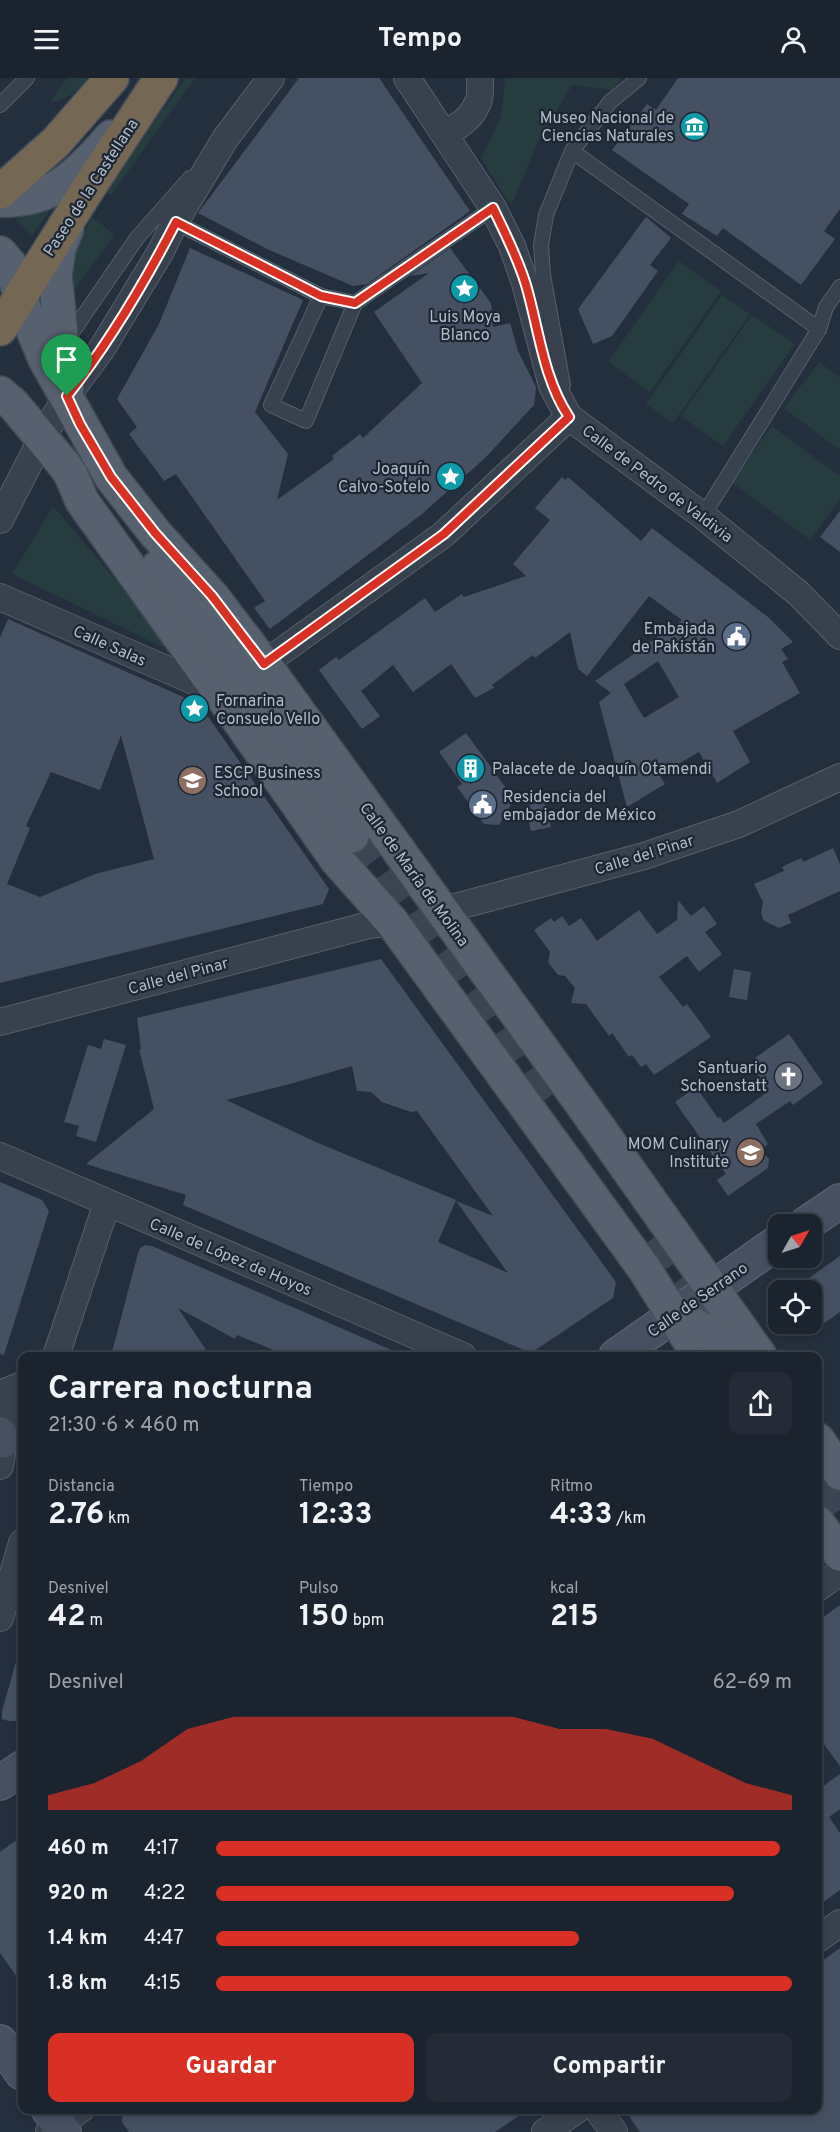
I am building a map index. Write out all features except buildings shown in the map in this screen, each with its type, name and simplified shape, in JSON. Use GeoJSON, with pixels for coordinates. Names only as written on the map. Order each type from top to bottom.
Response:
{"type":"FeatureCollection","features":[{"type":"Feature","properties":{"kind":"highway"},"geometry":{"type":"LineString","coordinates":[[0,192],[56,142],[112,78]]}},
{"type":"Feature","properties":{"kind":"highway","name":"Paseo de la Castellana"},"geometry":{"type":"LineString","coordinates":[[0,329],[160,79]]}},
{"type":"Feature","properties":{"kind":"main road"},"geometry":{"type":"LineString","coordinates":[[0,200],[24,199],[45,193],[72,178],[106,143],[160,79]]}},
{"type":"Feature","properties":{"kind":"main road"},"geometry":{"type":"LineString","coordinates":[[67,396],[55,275],[59,248],[72,214]]}},
{"type":"Feature","properties":{"kind":"main road"},"geometry":{"type":"LineString","coordinates":[[0,254],[11,266],[33,333],[67,396]]}},
{"type":"Feature","properties":{"kind":"main road","name":"Calle de María de Molina"},"geometry":{"type":"LineString","coordinates":[[67,396],[80,424],[111,477],[155,533],[212,596],[264,664],[757,1352]]}},
{"type":"Feature","properties":{"kind":"main road","name":"Calle de María de Molina"},"geometry":{"type":"LineString","coordinates":[[4,400],[42,438],[71,475],[82,501],[336,859],[392,922],[643,1267],[696,1352]]}},
{"type":"Feature","properties":{"kind":"main road","name":"Calle de María de Molina"},"geometry":{"type":"LineString","coordinates":[[71,475],[94,491],[187,603],[352,836]]}},
{"type":"Feature","properties":{"kind":"main road"},"geometry":{"type":"LineString","coordinates":[[821,1214],[840,1201]]}},
{"type":"Feature","properties":{"kind":"main road","name":"Calle de Serrano"},"geometry":{"type":"LineString","coordinates":[[622,1352],[768,1249]]}},
{"type":"Feature","properties":{"kind":"main road"},"geometry":{"type":"LineString","coordinates":[[673,1316],[703,1329],[728,1345],[734,1352]]}},
{"type":"Feature","properties":{"kind":"main road"},"geometry":{"type":"LineString","coordinates":[[822,1446],[840,1473]]}},
{"type":"Feature","properties":{"kind":"main road"},"geometry":{"type":"LineString","coordinates":[[822,1463],[840,1479]]}},
{"type":"Feature","properties":{"kind":"main road"},"geometry":{"type":"LineString","coordinates":[[822,1516],[840,1529]]}},
{"type":"Feature","properties":{"kind":"main road"},"geometry":{"type":"LineString","coordinates":[[822,1529],[840,1554]]}},
{"type":"Feature","properties":{"kind":"main road"},"geometry":{"type":"LineString","coordinates":[[0,1783],[18,1771]]}},
{"type":"Feature","properties":{"kind":"main road"},"geometry":{"type":"LineString","coordinates":[[0,2042],[18,2067]]}},
{"type":"Feature","properties":{"kind":"street"},"geometry":{"type":"LineString","coordinates":[[0,520],[42,438],[67,396],[100,350],[161,251],[225,139],[271,78]]}},
{"type":"Feature","properties":{"kind":"street","name":"Calle de Pedro de Valdivia"},"geometry":{"type":"LineString","coordinates":[[407,78],[493,208],[512,246],[525,283],[552,386],[569,417],[703,516],[798,593],[840,636]]}},
{"type":"Feature","properties":{"kind":"street"},"geometry":{"type":"LineString","coordinates":[[442,131],[452,131],[466,121],[479,101],[480,78]]}},
{"type":"Feature","properties":{"kind":"street"},"geometry":{"type":"LineString","coordinates":[[264,664],[444,534],[569,417]]}},
{"type":"Feature","properties":{"kind":"street","name":"Calle Salas"},"geometry":{"type":"LineString","coordinates":[[0,597],[219,692]]}},
{"type":"Feature","properties":{"kind":"street","name":"Calle del Pinar"},"geometry":{"type":"LineString","coordinates":[[439,908],[459,906],[644,856],[739,824],[840,777]]}},
{"type":"Feature","properties":{"kind":"street","name":"Calle del Pinar"},"geometry":{"type":"LineString","coordinates":[[0,1022],[369,925],[392,922]]}},
{"type":"Feature","properties":{"kind":"street","name":"Calle de López de Hoyos"},"geometry":{"type":"LineString","coordinates":[[0,1156],[454,1352]]}},
{"type":"Feature","properties":{"kind":"street"},"geometry":{"type":"LineString","coordinates":[[57,1352],[107,1203]]}},
{"type":"Feature","properties":{"kind":"street"},"geometry":{"type":"LineString","coordinates":[[0,1394],[18,1386]]}},
{"type":"Feature","properties":{"kind":"street"},"geometry":{"type":"LineString","coordinates":[[0,1404],[15,1414],[7,1441]]}},
{"type":"Feature","properties":{"kind":"street"},"geometry":{"type":"LineString","coordinates":[[0,1618],[18,1557]]}},
{"type":"Feature","properties":{"kind":"street"},"geometry":{"type":"LineString","coordinates":[[822,1585],[840,1572]]}},
{"type":"Feature","properties":{"kind":"street"},"geometry":{"type":"LineString","coordinates":[[0,1768],[18,1763]]}},
{"type":"Feature","properties":{"kind":"street"},"geometry":{"type":"LineString","coordinates":[[822,1936],[840,1923]]}},
{"type":"Feature","properties":{"kind":"street"},"geometry":{"type":"LineString","coordinates":[[545,2132],[571,2114]]}},
{"type":"Feature","properties":{"kind":"street"},"geometry":{"type":"LineString","coordinates":[[601,2114],[614,2132]]}},
{"type":"Feature","properties":{"kind":"lane"},"geometry":{"type":"LineString","coordinates":[[0,105],[27,78]]}},
{"type":"Feature","properties":{"kind":"lane"},"geometry":{"type":"LineString","coordinates":[[569,417],[543,275],[541,245],[546,215],[572,151],[610,102],[639,78]]}},
{"type":"Feature","properties":{"kind":"lane"},"geometry":{"type":"LineString","coordinates":[[67,396],[69,345],[73,331],[137,238],[225,139]]}},
{"type":"Feature","properties":{"kind":"lane"},"geometry":{"type":"LineString","coordinates":[[572,151],[819,329]]}},
{"type":"Feature","properties":{"kind":"lane"},"geometry":{"type":"LineString","coordinates":[[321,296],[271,405],[306,421],[355,303],[493,208]]}},
{"type":"Feature","properties":{"kind":"lane"},"geometry":{"type":"LineString","coordinates":[[176,222],[321,296],[355,303]]}},
{"type":"Feature","properties":{"kind":"lane"},"geometry":{"type":"LineString","coordinates":[[703,516],[819,329],[826,307],[840,287]]}},
{"type":"Feature","properties":{"kind":"green space"},"geometry":{"type":"Polygon","coordinates":[[[67,78],[88,78],[72,94],[50,102],[67,78]]]}},
{"type":"Feature","properties":{"kind":"green space"},"geometry":{"type":"Polygon","coordinates":[[[186,78],[195,78],[111,195],[104,190],[186,78]]]}},
{"type":"Feature","properties":{"kind":"green space"},"geometry":{"type":"Polygon","coordinates":[[[505,78],[622,78],[612,90],[572,85],[537,144],[511,206],[481,158],[501,117],[505,78]]]}},
{"type":"Feature","properties":{"kind":"green space"},"geometry":{"type":"Polygon","coordinates":[[[54,205],[32,235],[15,219],[54,205]]]}},
{"type":"Feature","properties":{"kind":"green space"},"geometry":{"type":"Polygon","coordinates":[[[92,216],[114,235],[76,287],[70,286],[76,252],[92,216]]]}},
{"type":"Feature","properties":{"kind":"green space"},"geometry":{"type":"Polygon","coordinates":[[[679,261],[721,291],[650,392],[608,362],[679,261]]]}},
{"type":"Feature","properties":{"kind":"green space"},"geometry":{"type":"Polygon","coordinates":[[[722,295],[750,314],[673,423],[646,404],[722,295]]]}},
{"type":"Feature","properties":{"kind":"green space"},"geometry":{"type":"Polygon","coordinates":[[[752,315],[795,344],[723,446],[681,416],[752,315]]]}},
{"type":"Feature","properties":{"kind":"green space"},"geometry":{"type":"Polygon","coordinates":[[[819,362],[840,377],[840,450],[784,408],[819,362]]]}},
{"type":"Feature","properties":{"kind":"green space"},"geometry":{"type":"Polygon","coordinates":[[[772,426],[840,476],[840,500],[810,540],[731,482],[772,426]]]}},
{"type":"Feature","properties":{"kind":"green space"},"geometry":{"type":"Polygon","coordinates":[[[53,506],[179,655],[12,574],[53,506]]]}},
{"type":"Feature","properties":{"kind":"tunnel"},"geometry":{"type":"LineString","coordinates":[[352,836],[543,1103]]}},
{"type":"Feature","properties":{"kind":"tunnel"},"geometry":{"type":"LineString","coordinates":[[645,1244],[704,1327]]}},
{"type":"Feature","properties":{"kind":"tunnel"},"geometry":{"type":"LineString","coordinates":[[822,1491],[840,1517]]}},
{"type":"Feature","properties":{"kind":"place","name":"Museo Nacional de Ciencias Naturales"},"geometry":{"type":"Point","coordinates":[695,126]}},
{"type":"Feature","properties":{"kind":"place","name":"Luis Moya Blanco"},"geometry":{"type":"Point","coordinates":[465,288]}},
{"type":"Feature","properties":{"kind":"place","name":"Joaquín Calvo-Sotelo"},"geometry":{"type":"Point","coordinates":[451,477]}},
{"type":"Feature","properties":{"kind":"place","name":"Embajada de Pakistán"},"geometry":{"type":"Point","coordinates":[736,637]}},
{"type":"Feature","properties":{"kind":"place","name":"Fornarina Consuelo Vello"},"geometry":{"type":"Point","coordinates":[195,709]}},
{"type":"Feature","properties":{"kind":"place","name":"Palacete de Joaquín Otamendi"},"geometry":{"type":"Point","coordinates":[471,768]}},
{"type":"Feature","properties":{"kind":"place","name":"ESCP Business School"},"geometry":{"type":"Point","coordinates":[193,781]}},
{"type":"Feature","properties":{"kind":"place","name":"Residencia del embajador de México"},"geometry":{"type":"Point","coordinates":[482,805]}},
{"type":"Feature","properties":{"kind":"place","name":"Santuario Schoenstatt"},"geometry":{"type":"Point","coordinates":[788,1076]}},
{"type":"Feature","properties":{"kind":"place","name":"MOM Culinary Institute"},"geometry":{"type":"Point","coordinates":[750,1152]}},
{"type":"Feature","properties":{"kind":"route"},"geometry":{"type":"LineString","coordinates":[[493,208],[512,246],[525,283],[552,386],[569,417],[444,534],[264,664],[212,596],[155,533],[111,477],[94,451],[67,396],[100,350],[161,251],[176,222],[321,296],[355,303],[493,208]]}}]}
